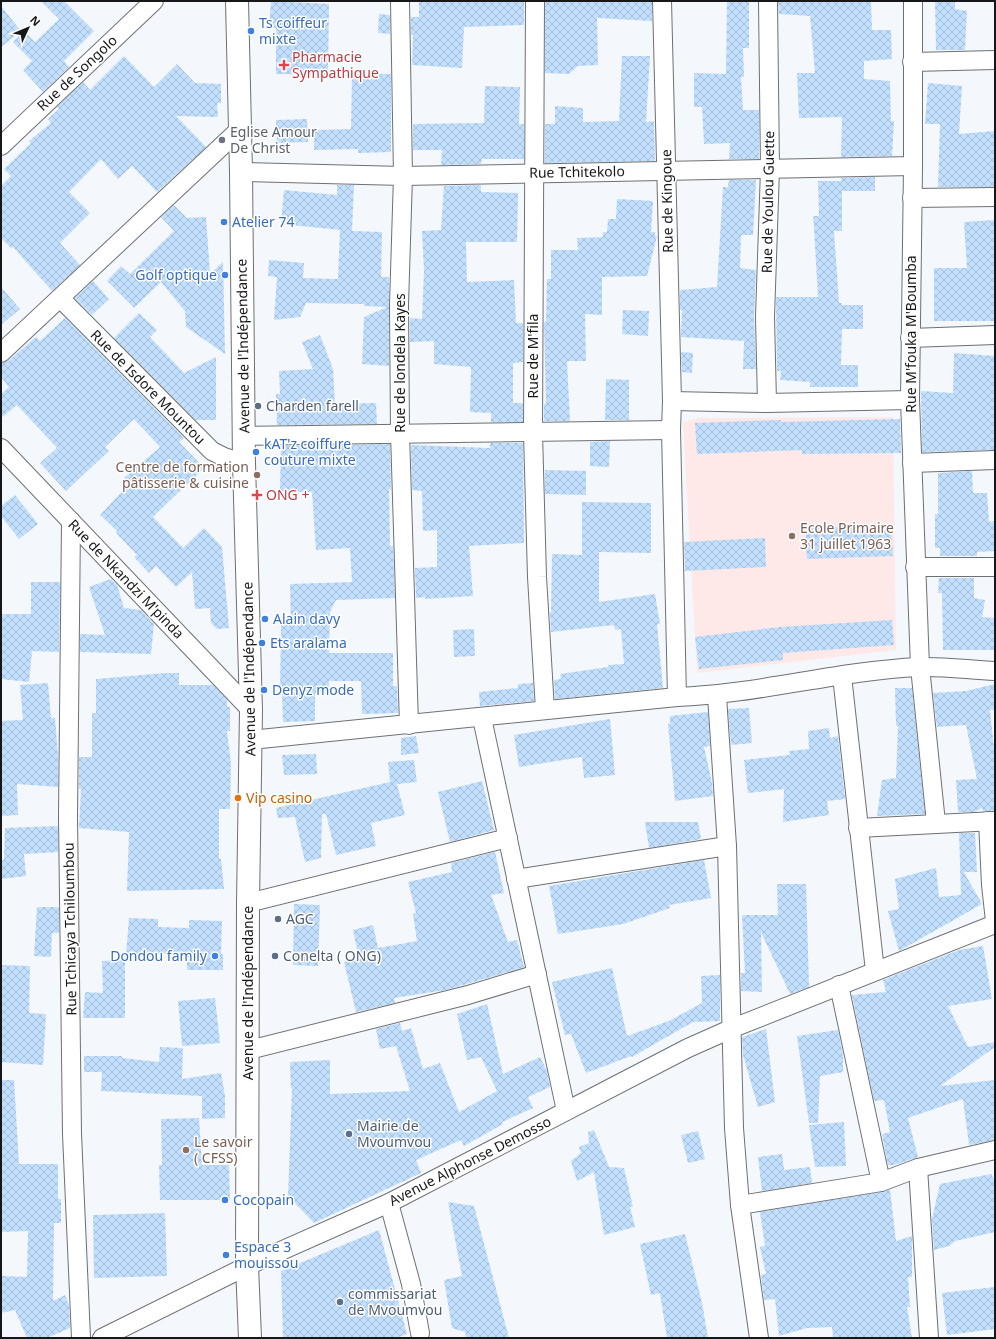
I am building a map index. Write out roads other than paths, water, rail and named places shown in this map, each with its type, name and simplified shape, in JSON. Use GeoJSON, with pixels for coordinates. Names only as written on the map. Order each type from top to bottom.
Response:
{"type":"FeatureCollection","features":[{"type":"Feature","properties":{"kind":"street","name":"Rue de Songolo"},"geometry":{"type":"LineString","coordinates":[[1,146],[154,1]]}},
{"type":"Feature","properties":{"kind":"street","name":"Avenue de l'Indépendance"},"geometry":{"type":"LineString","coordinates":[[237,1],[242,172],[244,463],[251,710],[248,903],[249,1050],[247,1266],[250,1338]]}},
{"type":"Feature","properties":{"kind":"street","name":"Rue de londela Kayes"},"geometry":{"type":"LineString","coordinates":[[400,1],[403,176],[399,305],[400,434],[408,725]]}},
{"type":"Feature","properties":{"kind":"street","name":"Rue de M'fila"},"geometry":{"type":"LineString","coordinates":[[535,1],[533,433],[537,577],[545,710]]}},
{"type":"Feature","properties":{"kind":"street","name":"Rue de Kingoue"},"geometry":{"type":"LineString","coordinates":[[662,1],[672,401],[671,430],[677,697]]}},
{"type":"Feature","properties":{"kind":"street","name":"Rue de Youlou Guette"},"geometry":{"type":"LineString","coordinates":[[767,403],[765,317],[770,169],[768,1]]}},
{"type":"Feature","properties":{"kind":"street","name":"Rue M'fouka M'Boumba"},"geometry":{"type":"LineString","coordinates":[[913,1],[913,166],[910,400],[915,567],[920,667],[936,823]]}},
{"type":"Feature","properties":{"kind":"street"},"geometry":{"type":"LineString","coordinates":[[912,62],[995,60]]}},
{"type":"Feature","properties":{"kind":"street"},"geometry":{"type":"LineString","coordinates":[[1,353],[240,130]]}},
{"type":"Feature","properties":{"kind":"street","name":"Rue Tchitekolo"},"geometry":{"type":"LineString","coordinates":[[242,172],[403,176],[913,166]]}},
{"type":"Feature","properties":{"kind":"street"},"geometry":{"type":"LineString","coordinates":[[912,198],[995,197]]}},
{"type":"Feature","properties":{"kind":"street","name":"Rue de Isdore Mountou"},"geometry":{"type":"LineString","coordinates":[[60,298],[212,450],[224,457],[244,463]]}},
{"type":"Feature","properties":{"kind":"street"},"geometry":{"type":"LineString","coordinates":[[910,338],[995,335]]}},
{"type":"Feature","properties":{"kind":"street"},"geometry":{"type":"LineString","coordinates":[[672,401],[767,403],[910,400]]}},
{"type":"Feature","properties":{"kind":"street"},"geometry":{"type":"LineString","coordinates":[[244,436],[671,430]]}},
{"type":"Feature","properties":{"kind":"street","name":"Rue de Nkandzi M'pinda"},"geometry":{"type":"LineString","coordinates":[[1,448],[251,710]]}},
{"type":"Feature","properties":{"kind":"street"},"geometry":{"type":"LineString","coordinates":[[912,463],[995,460]]}},
{"type":"Feature","properties":{"kind":"street","name":"Rue Tchicaya Tchiloumbou"},"geometry":{"type":"LineString","coordinates":[[70,521],[68,825],[72,1134],[81,1338]]}},
{"type":"Feature","properties":{"kind":"street"},"geometry":{"type":"LineString","coordinates":[[915,567],[995,567]]}},
{"type":"Feature","properties":{"kind":"street"},"geometry":{"type":"LineString","coordinates":[[250,740],[482,718],[545,710],[677,697],[718,696],[842,676],[920,667],[995,671]]}},
{"type":"Feature","properties":{"kind":"street"},"geometry":{"type":"LineString","coordinates":[[842,676],[875,971]]}},
{"type":"Feature","properties":{"kind":"street"},"geometry":{"type":"LineString","coordinates":[[718,696],[727,846],[733,1028],[734,1128],[740,1205],[759,1338]]}},
{"type":"Feature","properties":{"kind":"street"},"geometry":{"type":"LineString","coordinates":[[482,718],[566,1111]]}},
{"type":"Feature","properties":{"kind":"street"},"geometry":{"type":"LineString","coordinates":[[858,828],[992,821],[991,885],[995,921]]}},
{"type":"Feature","properties":{"kind":"street"},"geometry":{"type":"LineString","coordinates":[[248,903],[508,838]]}},
{"type":"Feature","properties":{"kind":"street"},"geometry":{"type":"LineString","coordinates":[[516,879],[727,846]]}},
{"type":"Feature","properties":{"kind":"street","name":"Avenue Alphonse Demosso"},"geometry":{"type":"LineString","coordinates":[[102,1338],[247,1266],[389,1203],[688,1048],[839,985],[995,924]]}},
{"type":"Feature","properties":{"kind":"street"},"geometry":{"type":"LineString","coordinates":[[249,1050],[468,995],[537,974]]}},
{"type":"Feature","properties":{"kind":"street"},"geometry":{"type":"LineString","coordinates":[[839,985],[881,1182]]}},
{"type":"Feature","properties":{"kind":"street"},"geometry":{"type":"LineString","coordinates":[[740,1205],[881,1182],[918,1168],[995,1150]]}},
{"type":"Feature","properties":{"kind":"street"},"geometry":{"type":"LineString","coordinates":[[918,1168],[929,1338]]}},
{"type":"Feature","properties":{"kind":"street"},"geometry":{"type":"LineString","coordinates":[[389,1203],[411,1284],[420,1333]]}},
{"type":"Feature","properties":{"kind":"place","name":"Ts coiffeur mixte"},"geometry":{"type":"Point","coordinates":[251,31]}},
{"type":"Feature","properties":{"kind":"place","name":"Pharmacie Sympathique"},"geometry":{"type":"Point","coordinates":[284,65]}},
{"type":"Feature","properties":{"kind":"place","name":"Eglise Amour De Christ"},"geometry":{"type":"Point","coordinates":[222,140]}},
{"type":"Feature","properties":{"kind":"place","name":"Atelier 74"},"geometry":{"type":"Point","coordinates":[224,222]}},
{"type":"Feature","properties":{"kind":"place","name":"Golf optique"},"geometry":{"type":"Point","coordinates":[225,275]}},
{"type":"Feature","properties":{"kind":"place","name":"Charden farell"},"geometry":{"type":"Point","coordinates":[258,406]}},
{"type":"Feature","properties":{"kind":"place","name":"kAT'z coiffure couture mixte"},"geometry":{"type":"Point","coordinates":[256,452]}},
{"type":"Feature","properties":{"kind":"place","name":"Centre de formation pâtisserie & cuisine"},"geometry":{"type":"Point","coordinates":[257,475]}},
{"type":"Feature","properties":{"kind":"place","name":"ONG +"},"geometry":{"type":"Point","coordinates":[257,495]}},
{"type":"Feature","properties":{"kind":"place","name":"Ecole Primaire 31 juillet 1963"},"geometry":{"type":"Point","coordinates":[792,536]}},
{"type":"Feature","properties":{"kind":"place","name":"Alain davy"},"geometry":{"type":"Point","coordinates":[265,619]}},
{"type":"Feature","properties":{"kind":"place","name":"Ets aralama"},"geometry":{"type":"Point","coordinates":[262,643]}},
{"type":"Feature","properties":{"kind":"place","name":"Denyz mode"},"geometry":{"type":"Point","coordinates":[264,690]}},
{"type":"Feature","properties":{"kind":"place","name":"Vip casino"},"geometry":{"type":"Point","coordinates":[238,798]}},
{"type":"Feature","properties":{"kind":"place","name":"AGC"},"geometry":{"type":"Point","coordinates":[278,919]}},
{"type":"Feature","properties":{"kind":"place","name":"Dondou family"},"geometry":{"type":"Point","coordinates":[215,956]}},
{"type":"Feature","properties":{"kind":"place","name":"Conelta ( ONG)"},"geometry":{"type":"Point","coordinates":[275,956]}},
{"type":"Feature","properties":{"kind":"place","name":"Mairie de Mvoumvou"},"geometry":{"type":"Point","coordinates":[349,1134]}},
{"type":"Feature","properties":{"kind":"place","name":"Le savoir ( CFSS)"},"geometry":{"type":"Point","coordinates":[186,1150]}},
{"type":"Feature","properties":{"kind":"place","name":"Cocopain"},"geometry":{"type":"Point","coordinates":[225,1200]}},
{"type":"Feature","properties":{"kind":"place","name":"Espace 3 mouissou"},"geometry":{"type":"Point","coordinates":[226,1255]}},
{"type":"Feature","properties":{"kind":"place","name":"commissariat de Mvoumvou"},"geometry":{"type":"Point","coordinates":[340,1302]}}]}
